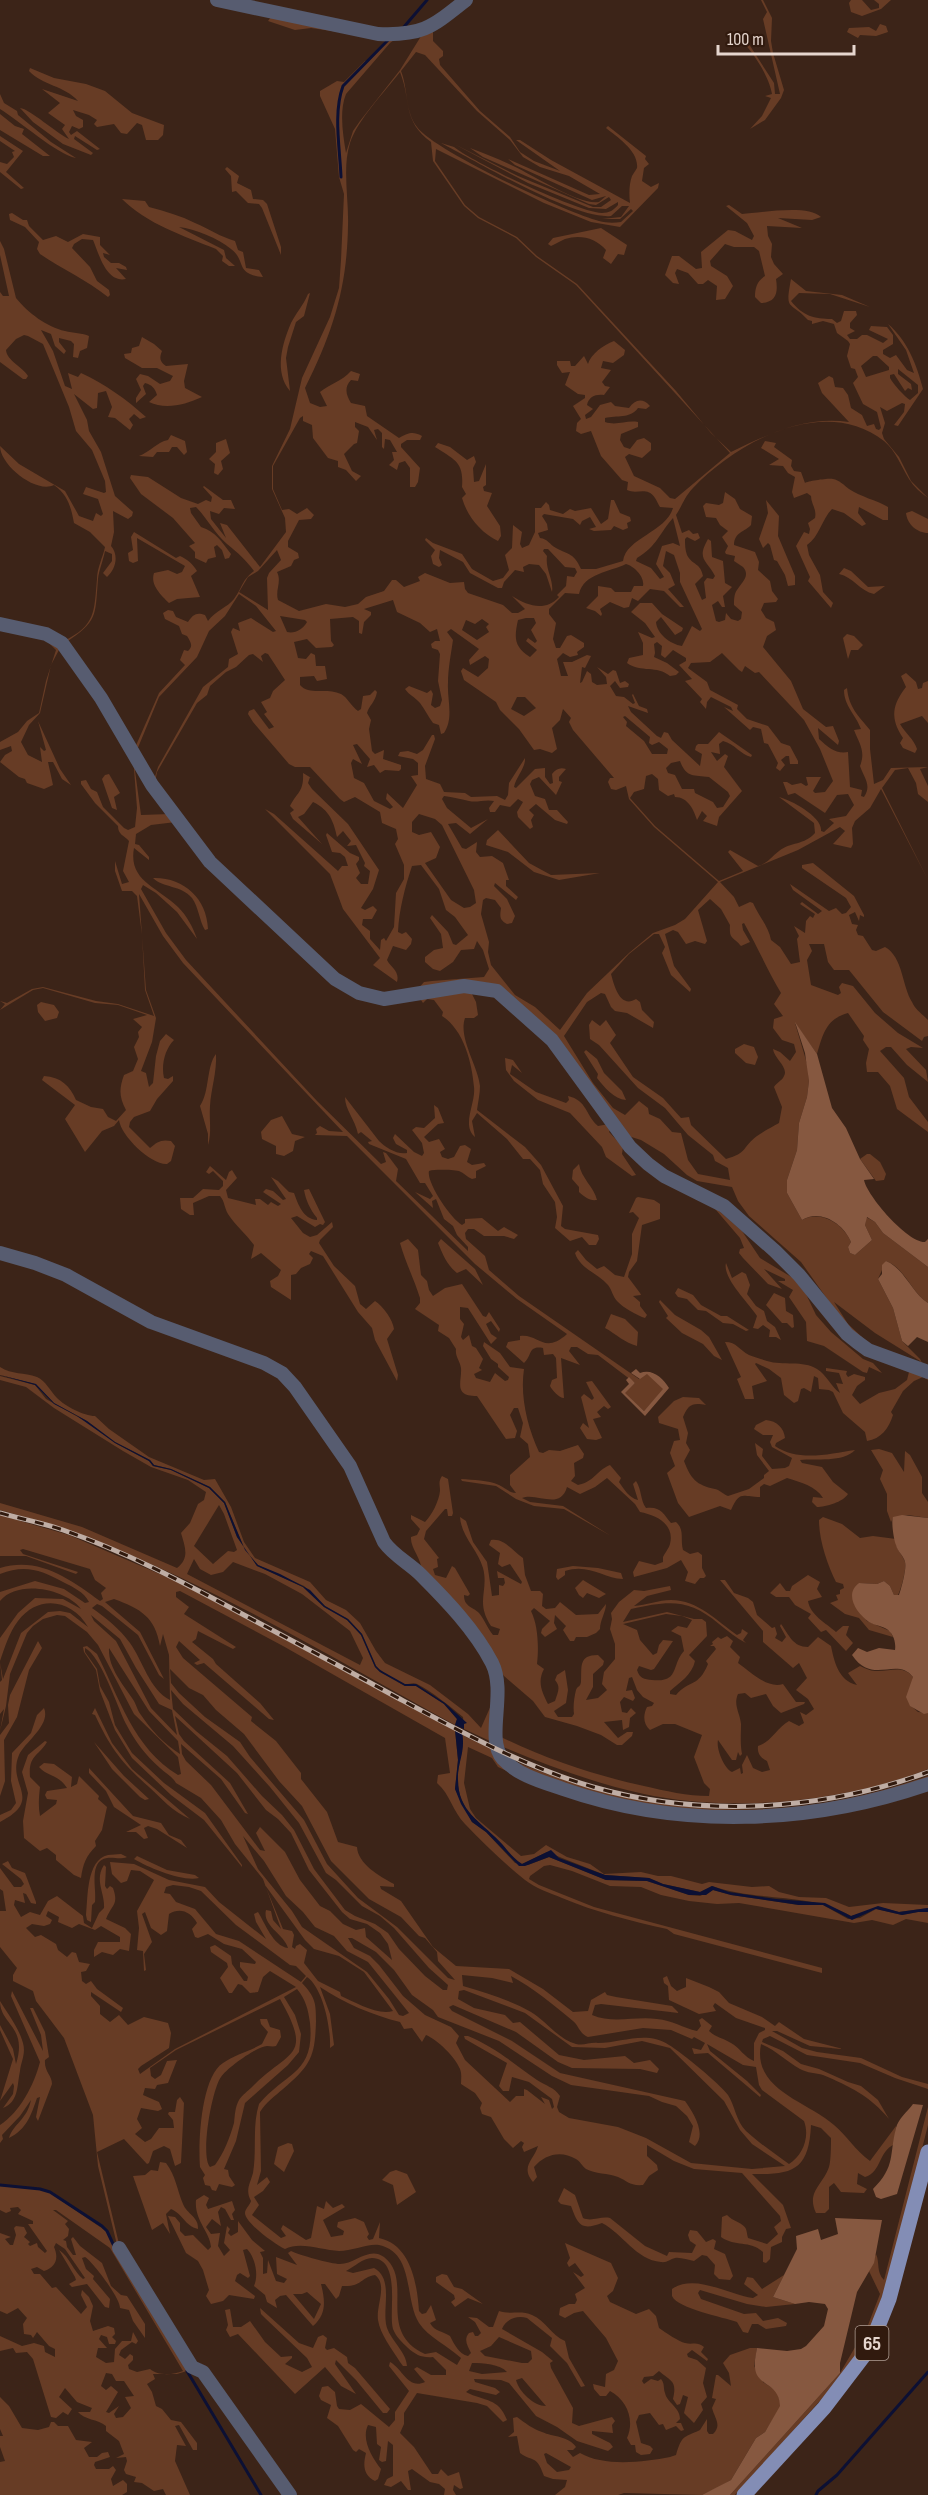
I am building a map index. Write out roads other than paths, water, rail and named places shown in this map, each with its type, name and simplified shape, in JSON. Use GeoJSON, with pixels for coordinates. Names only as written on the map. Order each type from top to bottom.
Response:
{"type":"FeatureCollection","features":[{"type":"Feature","properties":{"kind":"main road","name":"65"},"geometry":{"type":"LineString","coordinates":[[744,2495],[824,2409],[869,2349],[889,2300],[928,2152]]}},
{"type":"Feature","properties":{"kind":"street"},"geometry":{"type":"LineString","coordinates":[[218,0],[367,32],[395,35],[424,30],[466,0]]}},
{"type":"Feature","properties":{"kind":"street"},"geometry":{"type":"LineString","coordinates":[[0,624],[46,634],[62,643],[101,698],[152,785],[210,862],[335,979],[359,993],[384,999],[464,986],[497,991],[552,1040],[630,1147],[648,1164],[664,1176],[729,1210],[799,1275],[847,1334],[857,1342],[868,1350],[928,1372]]}},
{"type":"Feature","properties":{"kind":"street"},"geometry":{"type":"LineString","coordinates":[[0,1253],[66,1275],[151,1322],[264,1363],[288,1379],[356,1477],[384,1542],[390,1550],[421,1575],[451,1607],[492,1663],[498,1682],[499,1696],[495,1731],[498,1750],[502,1758],[523,1773],[591,1799],[657,1811],[708,1816],[803,1814],[848,1807],[928,1784]]}},
{"type":"Feature","properties":{"kind":"street"},"geometry":{"type":"LineString","coordinates":[[119,2248],[192,2367],[203,2372],[290,2495]]}},
{"type":"Feature","properties":{"kind":"waterway"},"geometry":{"type":"LineString","coordinates":[[403,28],[427,0]]}},
{"type":"Feature","properties":{"kind":"waterway"},"geometry":{"type":"LineString","coordinates":[[341,177],[338,108],[343,86],[389,39]]}},
{"type":"Feature","properties":{"kind":"waterway"},"geometry":{"type":"LineString","coordinates":[[0,2185],[50,2192],[102,2226],[114,2246]]}},
{"type":"Feature","properties":{"kind":"waterway"},"geometry":{"type":"LineString","coordinates":[[187,2371],[261,2495]]}},
{"type":"Feature","properties":{"kind":"waterway"},"geometry":{"type":"LineString","coordinates":[[816,2495],[837,2475],[928,2372]]}},
{"type":"Feature","properties":{"kind":"railway"},"geometry":{"type":"LineString","coordinates":[[0,1513],[63,1530],[132,1558],[200,1591],[469,1736],[518,1759],[593,1787],[634,1797],[676,1803],[762,1806],[847,1795],[928,1772]]}}]}
